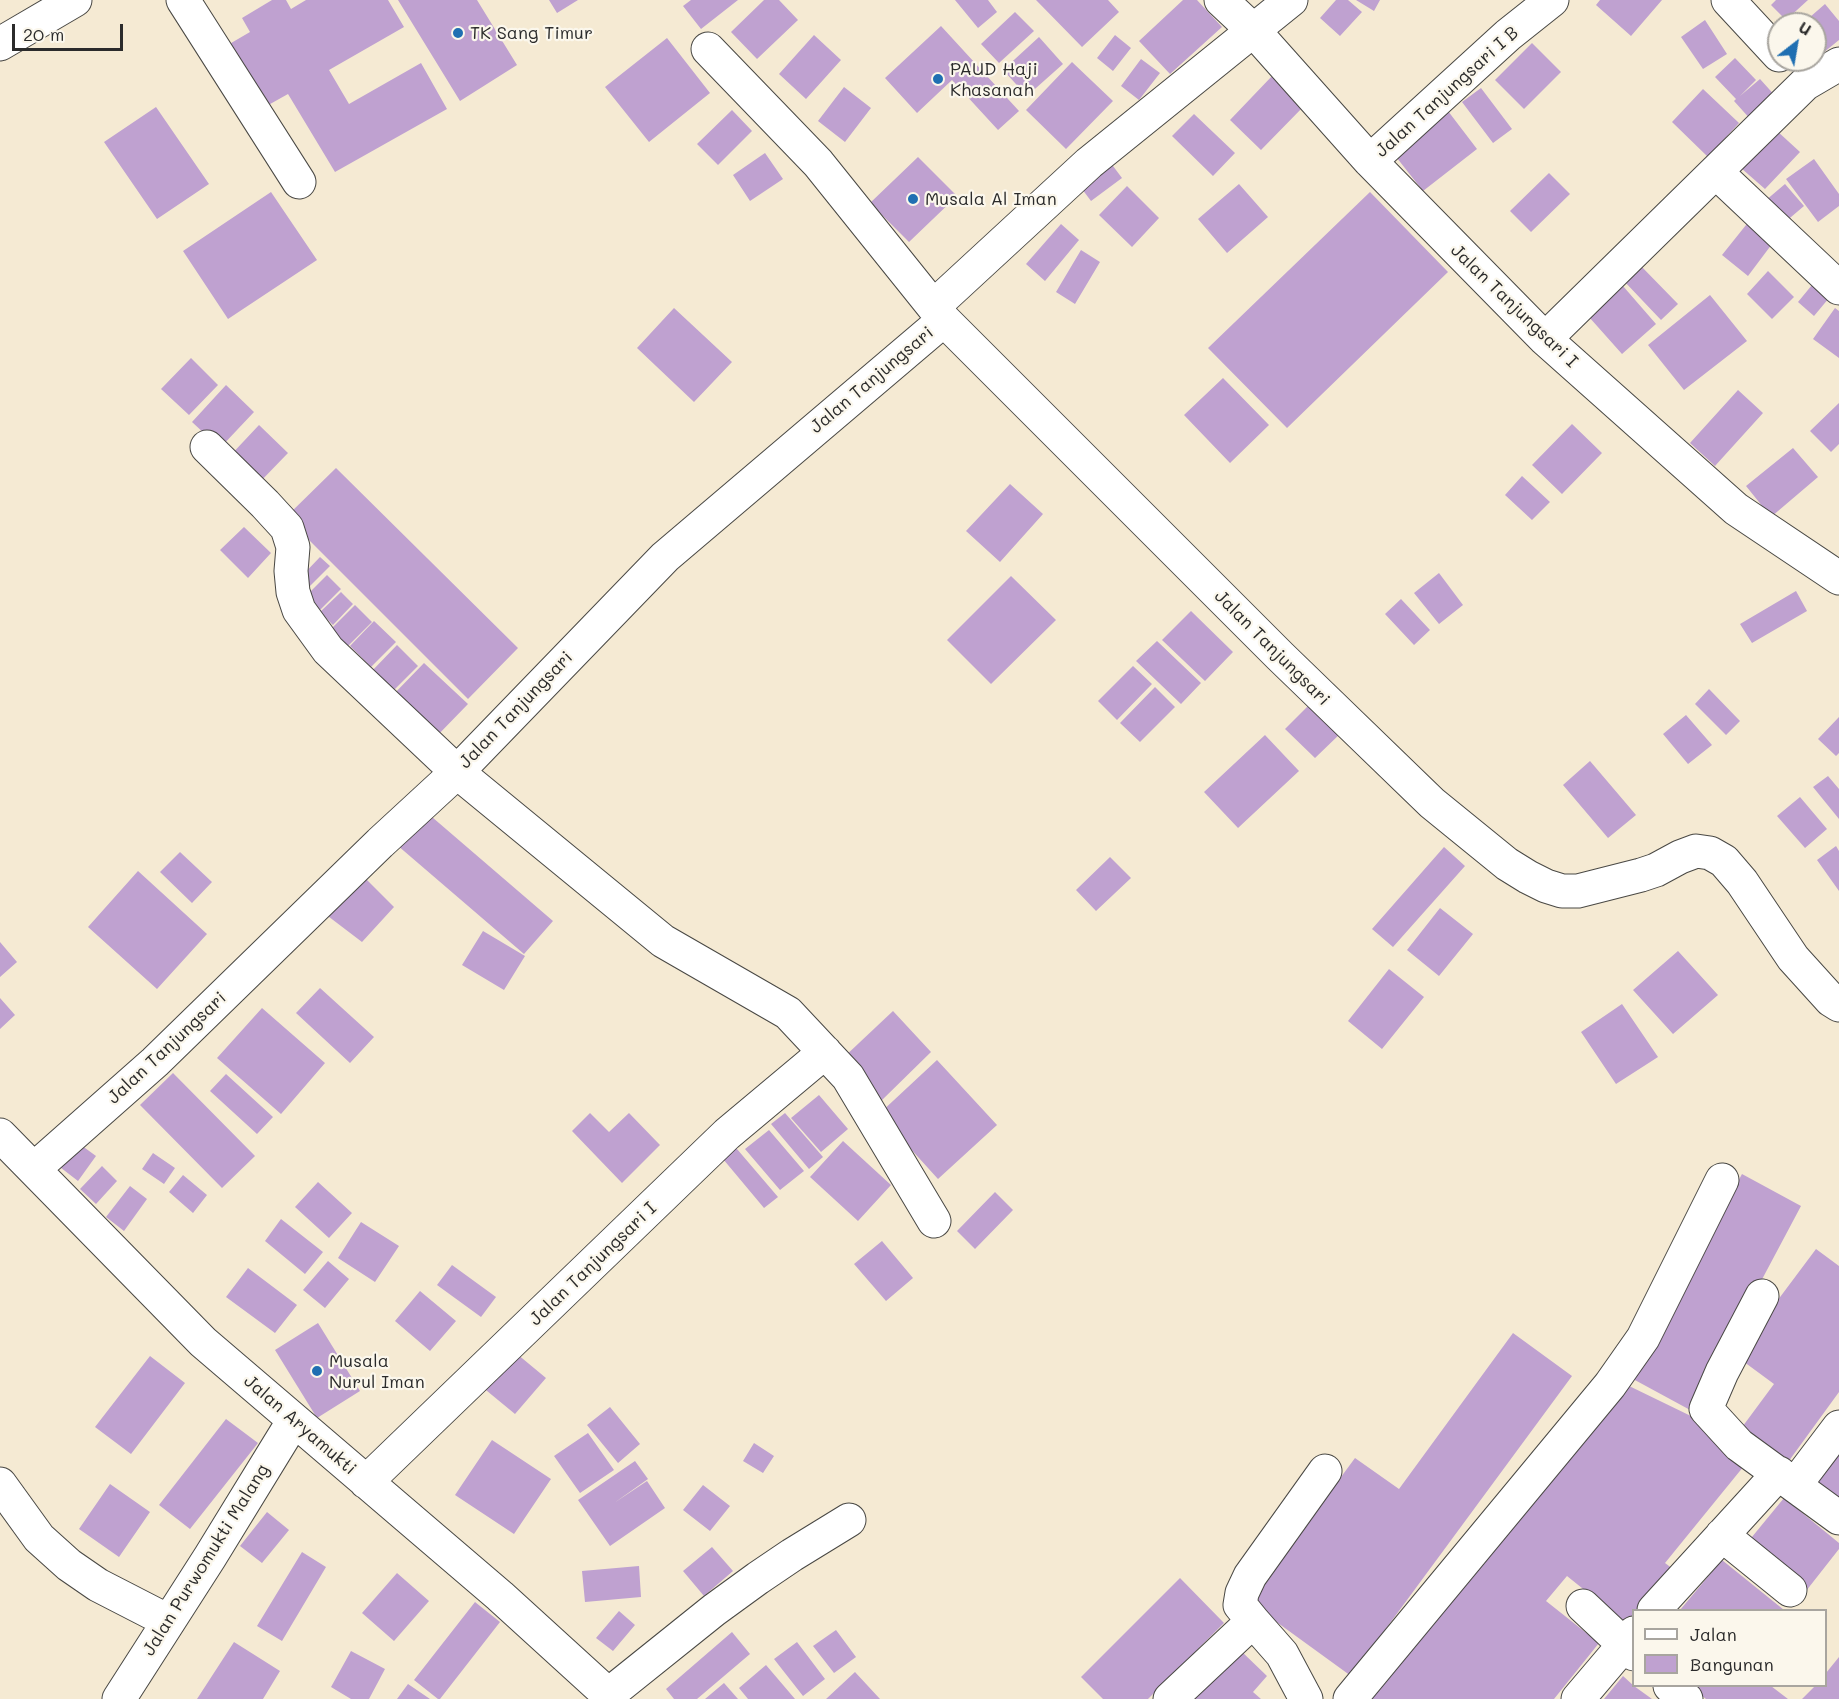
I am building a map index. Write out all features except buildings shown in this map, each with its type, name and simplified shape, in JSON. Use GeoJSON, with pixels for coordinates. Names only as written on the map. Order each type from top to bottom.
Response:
{"type":"FeatureCollection","features":[{"type":"Feature","properties":{"kind":"street"},"geometry":{"type":"LineString","coordinates":[[0,44],[75,0]]}},
{"type":"Feature","properties":{"kind":"street"},"geometry":{"type":"LineString","coordinates":[[183,0],[299,182]]}},
{"type":"Feature","properties":{"kind":"street","name":"Jalan Tanjungsari I"},"geometry":{"type":"LineString","coordinates":[[1221,0],[1254,31],[1370,161],[1545,339],[1736,509],[1839,578]]}},
{"type":"Feature","properties":{"kind":"street","name":"Jalan Tanjungsari"},"geometry":{"type":"LineString","coordinates":[[34,1169],[155,1062],[380,843],[457,772],[664,557],[939,313],[1089,163],[1291,0]]}},
{"type":"Feature","properties":{"kind":"street","name":"Jalan Tanjungsari I B"},"geometry":{"type":"LineString","coordinates":[[1370,161],[1508,35],[1552,0]]}},
{"type":"Feature","properties":{"kind":"street"},"geometry":{"type":"LineString","coordinates":[[1728,0],[1767,42]]}},
{"type":"Feature","properties":{"kind":"street"},"geometry":{"type":"LineString","coordinates":[[708,49],[818,163],[939,313]]}},
{"type":"Feature","properties":{"kind":"street"},"geometry":{"type":"LineString","coordinates":[[1545,339],[1716,172],[1829,74]]}},
{"type":"Feature","properties":{"kind":"street"},"geometry":{"type":"LineString","coordinates":[[1716,172],[1839,288]]}},
{"type":"Feature","properties":{"kind":"street","name":"Jalan Tanjungsari"},"geometry":{"type":"LineString","coordinates":[[939,313],[1280,656],[1432,804],[1507,864],[1546,886],[1562,891],[1578,891],[1656,870],[1696,851],[1710,854],[1724,861],[1742,882],[1792,958],[1831,1000],[1839,1005]]}},
{"type":"Feature","properties":{"kind":"street"},"geometry":{"type":"LineString","coordinates":[[207,447],[287,528],[293,547],[291,571],[293,592],[299,610],[327,650],[457,772],[663,941],[788,1013],[848,1077],[934,1221]]}},
{"type":"Feature","properties":{"kind":"street","name":"Jalan Tanjungsari I"},"geometry":{"type":"LineString","coordinates":[[366,1482],[727,1134],[825,1052]]}},
{"type":"Feature","properties":{"kind":"street","name":"Jalan Aryamukti"},"geometry":{"type":"LineString","coordinates":[[0,1135],[203,1342],[500,1596],[611,1697]]}},
{"type":"Feature","properties":{"kind":"street"},"geometry":{"type":"LineString","coordinates":[[1350,1699],[1610,1385],[1644,1338],[1722,1180]]}},
{"type":"Feature","properties":{"kind":"street"},"geometry":{"type":"LineString","coordinates":[[1762,1296],[1722,1372],[1706,1409],[1739,1445],[1839,1518]]}},
{"type":"Feature","properties":{"kind":"street","name":"Jalan Purwomukti Malang"},"geometry":{"type":"LineString","coordinates":[[118,1699],[210,1557],[294,1420]]}},
{"type":"Feature","properties":{"kind":"street"},"geometry":{"type":"LineString","coordinates":[[1656,1609],[1722,1535],[1787,1479],[1839,1427]]}},
{"type":"Feature","properties":{"kind":"street"},"geometry":{"type":"LineString","coordinates":[[1305,1699],[1282,1654],[1252,1622],[1240,1605],[1242,1593],[1250,1576],[1325,1471]]}},
{"type":"Feature","properties":{"kind":"street"},"geometry":{"type":"LineString","coordinates":[[0,1484],[39,1538],[69,1565],[98,1585],[168,1621]]}},
{"type":"Feature","properties":{"kind":"street"},"geometry":{"type":"LineString","coordinates":[[611,1697],[714,1610],[792,1555],[849,1520]]}},
{"type":"Feature","properties":{"kind":"street"},"geometry":{"type":"LineString","coordinates":[[1722,1535],[1790,1590]]}},
{"type":"Feature","properties":{"kind":"street"},"geometry":{"type":"LineString","coordinates":[[1578,1699],[1630,1644],[1583,1606]]}},
{"type":"Feature","properties":{"kind":"street"},"geometry":{"type":"LineString","coordinates":[[1170,1699],[1252,1622]]}},
{"type":"Feature","properties":{"kind":"street"},"geometry":{"type":"LineString","coordinates":[[1671,1687],[1686,1699]]}},
{"type":"Feature","properties":{"kind":"place","name":"TK Sang Timur"},"geometry":{"type":"Point","coordinates":[458,33]}},
{"type":"Feature","properties":{"kind":"place","name":"PAUD Haji Khasanah"},"geometry":{"type":"Point","coordinates":[938,79]}},
{"type":"Feature","properties":{"kind":"place","name":"Musala Al Iman"},"geometry":{"type":"Point","coordinates":[913,199]}},
{"type":"Feature","properties":{"kind":"place","name":"Musala Nurul Iman"},"geometry":{"type":"Point","coordinates":[317,1371]}}]}
